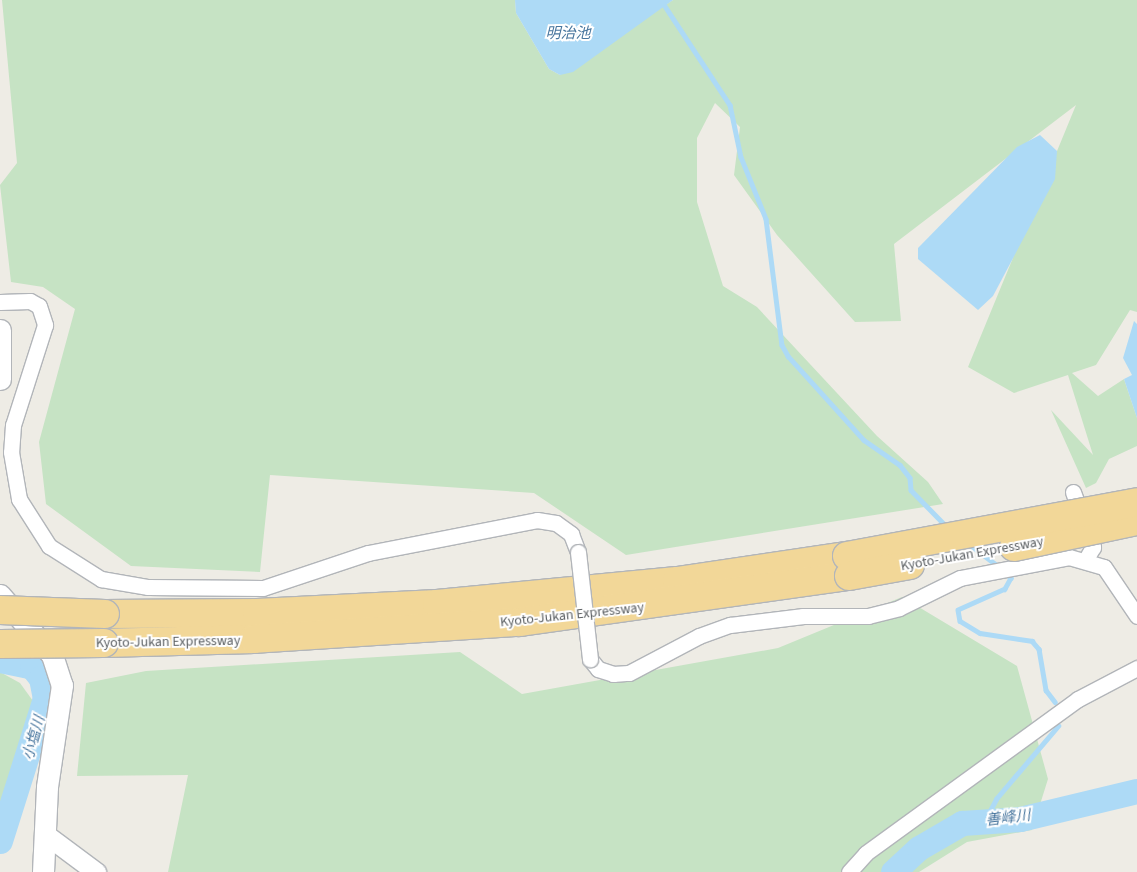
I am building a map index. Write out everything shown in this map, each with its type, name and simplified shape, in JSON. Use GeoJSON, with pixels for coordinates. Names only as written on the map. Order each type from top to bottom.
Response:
{"type":"FeatureCollection","features":[{"type":"Feature","properties":{"kind":"highway","name":"Kyoto-Jukan Expressway"},"geometry":{"type":"LineString","coordinates":[[0,610],[105,614],[257,613],[436,604],[848,566],[1137,502]]}},
{"type":"Feature","properties":{"kind":"highway","name":"Kyoto-Jukan Expressway"},"geometry":{"type":"LineString","coordinates":[[0,644],[254,639],[520,622],[848,566],[1137,521]]}},
{"type":"Feature","properties":{"kind":"main road"},"geometry":{"type":"LineString","coordinates":[[0,330],[0,379]]}},
{"type":"Feature","properties":{"kind":"main road"},"geometry":{"type":"LineString","coordinates":[[0,595],[52,655],[62,684],[47,787],[43,872]]}},
{"type":"Feature","properties":{"kind":"street"},"geometry":{"type":"LineString","coordinates":[[0,302],[30,301],[39,306],[45,325],[13,425],[11,452],[19,499],[49,546],[101,579],[141,587],[263,588],[368,553],[537,520],[556,523],[571,534],[578,552],[590,660],[598,669],[613,674],[629,673],[699,636],[730,625],[803,616],[868,616],[899,608],[960,578],[1069,557],[1086,559],[1104,567],[1137,616]]}},
{"type":"Feature","properties":{"kind":"street"},"geometry":{"type":"LineString","coordinates":[[1073,492],[1093,547],[1086,559]]}},
{"type":"Feature","properties":{"kind":"street"},"geometry":{"type":"LineString","coordinates":[[849,872],[866,854],[1063,710],[1137,668]]}},
{"type":"Feature","properties":{"kind":"street"},"geometry":{"type":"LineString","coordinates":[[45,834],[96,872]]}},
{"type":"Feature","properties":{"kind":"green space"},"geometry":{"type":"Polygon","coordinates":[[[2,0],[515,0],[516,13],[549,69],[560,75],[673,0],[1137,0],[1137,312],[1130,310],[1096,365],[1072,373],[1098,396],[1124,379],[1137,418],[1137,446],[1109,459],[1096,483],[1086,488],[1051,410],[1093,455],[1068,375],[1014,393],[968,367],[1076,105],[894,244],[901,321],[855,322],[777,235],[734,175],[740,127],[715,103],[697,138],[697,202],[723,286],[757,307],[877,436],[928,482],[943,504],[626,555],[534,493],[270,475],[260,572],[131,566],[46,504],[39,442],[75,309],[43,287],[11,282],[0,185],[17,163],[2,0]]]}},
{"type":"Feature","properties":{"kind":"green space"},"geometry":{"type":"Polygon","coordinates":[[[902,597],[1017,666],[1048,779],[1032,830],[967,842],[919,872],[168,872],[188,775],[77,776],[86,683],[146,671],[460,652],[522,694],[778,648],[902,597]]]}},
{"type":"Feature","properties":{"kind":"green space"},"geometry":{"type":"Polygon","coordinates":[[[0,672],[20,683],[33,701],[26,782],[0,850],[0,672]]]}},
{"type":"Feature","properties":{"kind":"water","name":"明治池"},"geometry":{"type":"Polygon","coordinates":[[[515,0],[673,0],[573,72],[560,75],[549,69],[516,13],[515,0]]]}},
{"type":"Feature","properties":{"kind":"water"},"geometry":{"type":"Polygon","coordinates":[[[1040,135],[1057,151],[1055,179],[993,296],[978,310],[918,259],[918,248],[1017,147],[1040,135]]]}},
{"type":"Feature","properties":{"kind":"water"},"geometry":{"type":"Polygon","coordinates":[[[1134,321],[1137,324],[1137,418],[1124,379],[1132,375],[1123,358],[1134,321]]]}},
{"type":"Feature","properties":{"kind":"waterway"},"geometry":{"type":"LineString","coordinates":[[661,0],[730,105],[741,157],[766,219],[782,345],[788,356],[864,440],[900,465],[910,478],[911,490],[947,527]]}},
{"type":"Feature","properties":{"kind":"waterway"},"geometry":{"type":"LineString","coordinates":[[969,544],[998,566]]}},
{"type":"Feature","properties":{"kind":"waterway"},"geometry":{"type":"LineString","coordinates":[[1006,573],[1011,578],[1005,589],[958,610],[960,621],[980,633],[1032,641],[1039,649],[1046,690],[1055,702]]}},
{"type":"Feature","properties":{"kind":"waterway","name":"小塩川"},"geometry":{"type":"LineString","coordinates":[[0,660],[32,667],[41,678],[45,698],[0,841]]}},
{"type":"Feature","properties":{"kind":"waterway"},"geometry":{"type":"LineString","coordinates":[[985,820],[996,799],[1058,726]]}},
{"type":"Feature","properties":{"kind":"waterway","name":"善峰川"},"geometry":{"type":"LineString","coordinates":[[893,872],[919,848],[962,823],[1020,819],[1137,791]]}}]}
